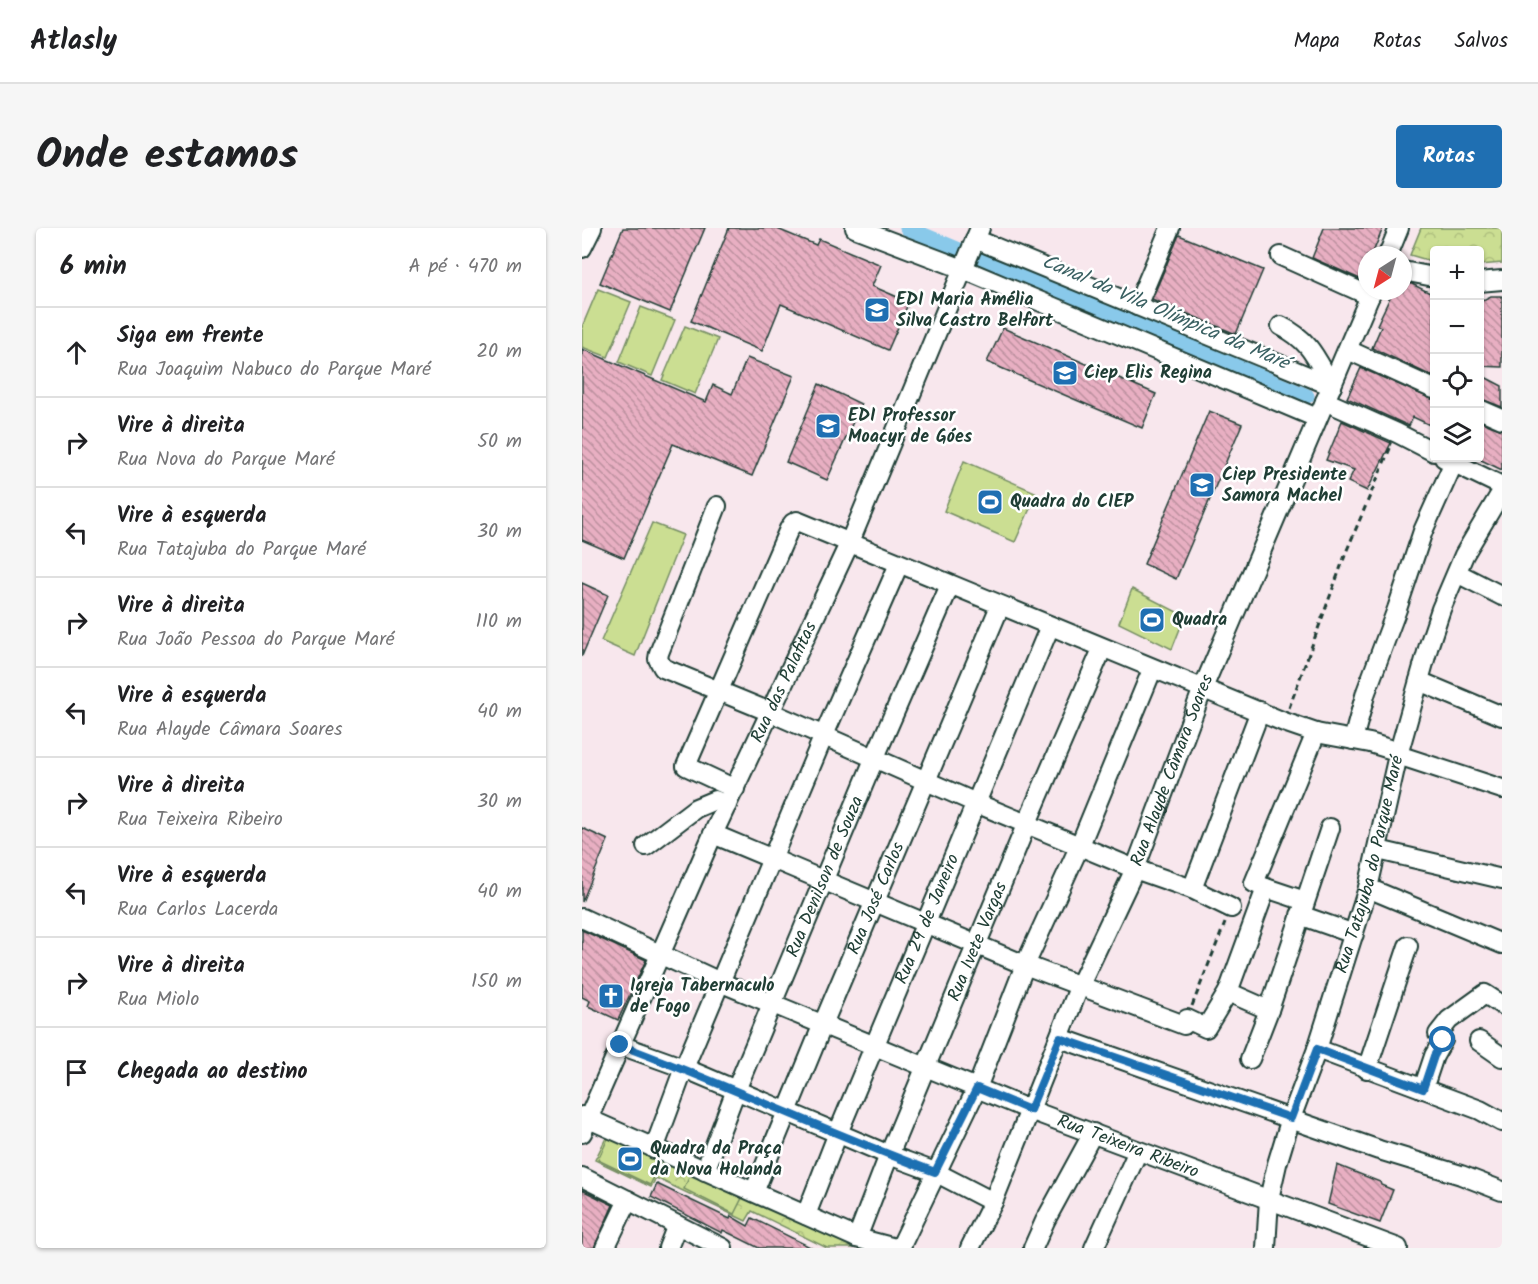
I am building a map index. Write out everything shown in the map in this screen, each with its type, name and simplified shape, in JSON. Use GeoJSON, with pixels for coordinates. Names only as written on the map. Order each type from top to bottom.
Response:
{"type":"FeatureCollection","features":[{"type":"Feature","properties":{"kind":"street"},"geometry":{"type":"LineString","coordinates":[[582,248],[592,228]]}},
{"type":"Feature","properties":{"kind":"street"},"geometry":{"type":"LineString","coordinates":[[855,228],[971,250],[1137,306],[1328,394],[1430,450]]}},
{"type":"Feature","properties":{"kind":"street"},"geometry":{"type":"LineString","coordinates":[[1137,306],[1170,228]]}},
{"type":"Feature","properties":{"kind":"street"},"geometry":{"type":"LineString","coordinates":[[1392,246],[1399,228]]}},
{"type":"Feature","properties":{"kind":"street"},"geometry":{"type":"LineString","coordinates":[[971,250],[1317,418]]}},
{"type":"Feature","properties":{"kind":"street","name":"Rua das Palafitas"},"geometry":{"type":"LineString","coordinates":[[584,1123],[661,955],[713,834],[849,544],[971,250]]}},
{"type":"Feature","properties":{"kind":"street"},"geometry":{"type":"LineString","coordinates":[[1281,256],[1358,289]]}},
{"type":"Feature","properties":{"kind":"street"},"geometry":{"type":"LineString","coordinates":[[1412,273],[1430,276]]}},
{"type":"Feature","properties":{"kind":"street"},"geometry":{"type":"LineString","coordinates":[[1484,282],[1502,280]]}},
{"type":"Feature","properties":{"kind":"street","name":"Rua Alayde Câmara Soares"},"geometry":{"type":"LineString","coordinates":[[970,1248],[993,1202],[1080,985],[1134,869],[1203,688],[1369,300]]}},
{"type":"Feature","properties":{"kind":"street"},"geometry":{"type":"LineString","coordinates":[[1281,326],[1297,334],[1308,345],[1328,394]]}},
{"type":"Feature","properties":{"kind":"street"},"geometry":{"type":"LineString","coordinates":[[1348,350],[1430,387]]}},
{"type":"Feature","properties":{"kind":"street"},"geometry":{"type":"LineString","coordinates":[[1484,411],[1502,419]]}},
{"type":"Feature","properties":{"kind":"street"},"geometry":{"type":"LineString","coordinates":[[1353,740],[1366,692],[1448,462]]}},
{"type":"Feature","properties":{"kind":"street"},"geometry":{"type":"LineString","coordinates":[[1453,462],[1502,486]]}},
{"type":"Feature","properties":{"kind":"street","name":"Rua Tatajuba do Parque Maré"},"geometry":{"type":"LineString","coordinates":[[1266,1248],[1269,1199],[1277,1164],[1291,1118],[1317,1049],[1368,888],[1399,754],[1440,609],[1464,555],[1502,491]]}},
{"type":"Feature","properties":{"kind":"street"},"geometry":{"type":"LineString","coordinates":[[717,506],[659,653],[659,664],[675,673],[926,779],[976,803],[1134,869],[1192,889],[1231,908]]}},
{"type":"Feature","properties":{"kind":"street"},"geometry":{"type":"LineString","coordinates":[[731,797],[686,766],[789,529],[793,523],[800,522],[1152,670],[1203,688],[1284,722],[1316,734],[1353,740],[1399,754],[1502,789]]}},
{"type":"Feature","properties":{"kind":"street"},"geometry":{"type":"LineString","coordinates":[[654,1149],[684,1068],[824,735],[899,564]]}},
{"type":"Feature","properties":{"kind":"street"},"geometry":{"type":"LineString","coordinates":[[1457,573],[1502,596]]}},
{"type":"Feature","properties":{"kind":"street","name":"Rua Denilson de Souza"},"geometry":{"type":"LineString","coordinates":[[705,1171],[736,1090],[875,757],[950,585]]}},
{"type":"Feature","properties":{"kind":"street","name":"Rua José Carlos"},"geometry":{"type":"LineString","coordinates":[[754,1192],[1000,606]]}},
{"type":"Feature","properties":{"kind":"street","name":"Rua 29 de Janeiro"},"geometry":{"type":"LineString","coordinates":[[806,1215],[874,1045],[1050,626]]}},
{"type":"Feature","properties":{"kind":"street","name":"Rua Ivete Vargas"},"geometry":{"type":"LineString","coordinates":[[857,1238],[889,1155],[1027,823],[1102,649]]}},
{"type":"Feature","properties":{"kind":"street"},"geometry":{"type":"LineString","coordinates":[[584,1123],[654,1149],[857,1238],[898,1248],[977,1088],[1025,965],[1080,845],[1152,670]]}},
{"type":"Feature","properties":{"kind":"street"},"geometry":{"type":"LineString","coordinates":[[1419,681],[1502,717]]}},
{"type":"Feature","properties":{"kind":"street"},"geometry":{"type":"LineString","coordinates":[[1192,889],[1260,711]]}},
{"type":"Feature","properties":{"kind":"street"},"geometry":{"type":"LineString","coordinates":[[1316,734],[1254,884],[1354,934]]}},
{"type":"Feature","properties":{"kind":"street"},"geometry":{"type":"LineString","coordinates":[[646,846],[696,808],[715,800],[731,797]]}},
{"type":"Feature","properties":{"kind":"street"},"geometry":{"type":"LineString","coordinates":[[1250,1059],[1269,1010],[1330,828]]}},
{"type":"Feature","properties":{"kind":"street"},"geometry":{"type":"LineString","coordinates":[[713,834],[1025,965],[1206,1028],[1228,992],[1266,888]]}},
{"type":"Feature","properties":{"kind":"street"},"geometry":{"type":"LineString","coordinates":[[1378,850],[1502,879]]}},
{"type":"Feature","properties":{"kind":"street"},"geometry":{"type":"LineString","coordinates":[[1368,888],[1502,944]]}},
{"type":"Feature","properties":{"kind":"street","name":"Rua Teixeira Ribeiro"},"geometry":{"type":"LineString","coordinates":[[582,918],[772,1004],[1030,1110],[1398,1248]]}},
{"type":"Feature","properties":{"kind":"street"},"geometry":{"type":"LineString","coordinates":[[1367,1069],[1408,946]]}},
{"type":"Feature","properties":{"kind":"street"},"geometry":{"type":"LineString","coordinates":[[1228,992],[1269,1010]]}},
{"type":"Feature","properties":{"kind":"street"},"geometry":{"type":"LineString","coordinates":[[1423,1089],[1434,1056],[1443,1040],[1438,1034],[1449,1020],[1485,994],[1502,1005]]}},
{"type":"Feature","properties":{"kind":"street"},"geometry":{"type":"LineString","coordinates":[[1060,1038],[1502,1191]]}},
{"type":"Feature","properties":{"kind":"street"},"geometry":{"type":"LineString","coordinates":[[1479,1041],[1502,1057]]}},
{"type":"Feature","properties":{"kind":"street"},"geometry":{"type":"LineString","coordinates":[[620,1045],[684,1068],[889,1155],[935,1172],[993,1202]]}},
{"type":"Feature","properties":{"kind":"street"},"geometry":{"type":"LineString","coordinates":[[1317,1049],[1480,1110],[1502,1122]]}},
{"type":"Feature","properties":{"kind":"street"},"geometry":{"type":"LineString","coordinates":[[1033,1248],[1045,1221],[1093,1133]]}},
{"type":"Feature","properties":{"kind":"street"},"geometry":{"type":"LineString","coordinates":[[1094,1248],[1138,1150]]}},
{"type":"Feature","properties":{"kind":"street"},"geometry":{"type":"LineString","coordinates":[[582,1177],[723,1248]]}},
{"type":"Feature","properties":{"kind":"street"},"geometry":{"type":"LineString","coordinates":[[604,1248],[628,1200]]}},
{"type":"Feature","properties":{"kind":"street"},"geometry":{"type":"LineString","coordinates":[[669,1248],[677,1225]]}},
{"type":"Feature","properties":{"kind":"path"},"geometry":{"type":"LineString","coordinates":[[1284,722],[1347,550],[1397,433]]}},
{"type":"Feature","properties":{"kind":"path"},"geometry":{"type":"LineString","coordinates":[[1186,1022],[1231,908]]}},
{"type":"Feature","properties":{"kind":"green space"},"geometry":{"type":"Polygon","coordinates":[[[1421,228],[1502,228],[1502,263],[1484,265],[1484,246],[1430,246],[1430,261],[1412,256],[1421,228]]]}},
{"type":"Feature","properties":{"kind":"green space"},"geometry":{"type":"Polygon","coordinates":[[[598,289],[631,302],[608,357],[582,347],[582,327],[598,289]]]}},
{"type":"Feature","properties":{"kind":"green space"},"geometry":{"type":"Polygon","coordinates":[[[641,307],[675,320],[652,376],[619,362],[641,307]]]}},
{"type":"Feature","properties":{"kind":"green space"},"geometry":{"type":"Polygon","coordinates":[[[685,326],[718,339],[695,394],[662,380],[685,326]]]}},
{"type":"Feature","properties":{"kind":"green space","name":"Quadra do CIEP"},"geometry":{"type":"Polygon","coordinates":[[[964,461],[1037,493],[1015,542],[944,511],[964,461]]]}},
{"type":"Feature","properties":{"kind":"green space"},"geometry":{"type":"Polygon","coordinates":[[[652,523],[683,535],[635,656],[601,641],[652,523]]]}},
{"type":"Feature","properties":{"kind":"green space","name":"Quadra"},"geometry":{"type":"Polygon","coordinates":[[[1132,589],[1185,616],[1172,649],[1119,623],[1132,589]]]}},
{"type":"Feature","properties":{"kind":"green space"},"geometry":{"type":"Polygon","coordinates":[[[609,1132],[872,1248],[827,1248],[752,1211],[746,1221],[656,1178],[651,1187],[595,1160],[609,1132]]]}},
{"type":"Feature","properties":{"kind":"green space","name":"Quadra da Praça da Nova Holanda"},"geometry":{"type":"Polygon","coordinates":[[[610,1134],[663,1158],[650,1185],[598,1160],[610,1134]]]}},
{"type":"Feature","properties":{"kind":"green space"},"geometry":{"type":"Polygon","coordinates":[[[691,1173],[742,1198],[734,1214],[684,1189],[691,1173]]]}},
{"type":"Feature","properties":{"kind":"building"},"geometry":{"type":"Polygon","coordinates":[[[623,228],[705,228],[670,312],[600,283],[623,228]]]}},
{"type":"Feature","properties":{"kind":"building"},"geometry":{"type":"Polygon","coordinates":[[[729,228],[775,228],[816,245],[819,239],[881,265],[872,286],[909,302],[888,350],[781,304],[762,351],[691,321],[729,228]]]}},
{"type":"Feature","properties":{"kind":"building"},"geometry":{"type":"Polygon","coordinates":[[[1324,228],[1383,228],[1376,246],[1358,246],[1358,278],[1312,258],[1324,228]]]}},
{"type":"Feature","properties":{"kind":"building"},"geometry":{"type":"Polygon","coordinates":[[[1179,235],[1263,270],[1236,334],[1152,299],[1179,235]]]}},
{"type":"Feature","properties":{"kind":"building"},"geometry":{"type":"Polygon","coordinates":[[[1412,284],[1430,293],[1430,375],[1372,348],[1381,327],[1377,325],[1389,300],[1412,300],[1412,284]]]}},
{"type":"Feature","properties":{"kind":"building"},"geometry":{"type":"Polygon","coordinates":[[[1491,296],[1502,296],[1502,367],[1484,366],[1485,299],[1491,296]]]}},
{"type":"Feature","properties":{"kind":"building","name":"Ciep Elis Regina"},"geometry":{"type":"Polygon","coordinates":[[[1003,328],[1156,394],[1142,428],[987,362],[1003,328]]]}},
{"type":"Feature","properties":{"kind":"building"},"geometry":{"type":"Polygon","coordinates":[[[582,349],[706,402],[713,385],[732,394],[747,358],[794,376],[752,476],[673,444],[624,558],[582,540],[582,349]]]}},
{"type":"Feature","properties":{"kind":"building"},"geometry":{"type":"Polygon","coordinates":[[[1361,368],[1430,398],[1430,425],[1413,417],[1409,426],[1347,398],[1361,368]]]}},
{"type":"Feature","properties":{"kind":"building"},"geometry":{"type":"Polygon","coordinates":[[[1484,377],[1502,386],[1502,407],[1484,400],[1484,377]]]}},
{"type":"Feature","properties":{"kind":"building","name":"EDI Professor Moacyr de Góes"},"geometry":{"type":"Polygon","coordinates":[[[819,384],[861,404],[827,480],[786,462],[819,384]]]}},
{"type":"Feature","properties":{"kind":"building"},"geometry":{"type":"Polygon","coordinates":[[[1209,411],[1242,424],[1176,579],[1144,564],[1209,411]]]}},
{"type":"Feature","properties":{"kind":"building"},"geometry":{"type":"Polygon","coordinates":[[[1342,421],[1391,443],[1367,491],[1348,482],[1354,470],[1326,460],[1342,421]]]}},
{"type":"Feature","properties":{"kind":"building"},"geometry":{"type":"Polygon","coordinates":[[[1484,423],[1502,430],[1502,470],[1484,461],[1484,423]]]}},
{"type":"Feature","properties":{"kind":"building"},"geometry":{"type":"Polygon","coordinates":[[[582,583],[608,595],[582,656],[582,583]]]}},
{"type":"Feature","properties":{"kind":"building"},"geometry":{"type":"Polygon","coordinates":[[[582,828],[608,840],[582,902],[582,828]]]}},
{"type":"Feature","properties":{"kind":"building"},"geometry":{"type":"Polygon","coordinates":[[[582,930],[646,960],[618,1020],[588,1006],[590,1001],[582,997],[582,930]]]}},
{"type":"Feature","properties":{"kind":"building"},"geometry":{"type":"Polygon","coordinates":[[[1337,1165],[1380,1182],[1381,1185],[1393,1190],[1380,1223],[1328,1204],[1337,1165]]]}},
{"type":"Feature","properties":{"kind":"building"},"geometry":{"type":"Polygon","coordinates":[[[657,1184],[730,1219],[731,1216],[748,1226],[752,1218],[812,1248],[759,1248],[723,1230],[722,1233],[651,1197],[657,1184]]]}},
{"type":"Feature","properties":{"kind":"building"},"geometry":{"type":"Polygon","coordinates":[[[582,1190],[613,1205],[594,1248],[582,1248],[582,1190]]]}},
{"type":"Feature","properties":{"kind":"waterway","name":"Canal da Vila Olímpica da Maré"},"geometry":{"type":"LineString","coordinates":[[907,228],[1307,396]]}},
{"type":"Feature","properties":{"kind":"place","name":"EDI Maria Amélia Silva Castro Belfort"},"geometry":{"type":"Point","coordinates":[877,310]}},
{"type":"Feature","properties":{"kind":"place","name":"Ciep Elis Regina"},"geometry":{"type":"Point","coordinates":[1065,373]}},
{"type":"Feature","properties":{"kind":"place","name":"EDI Professor Moacyr de Góes"},"geometry":{"type":"Point","coordinates":[828,426]}},
{"type":"Feature","properties":{"kind":"place","name":"Ciep Presidente Samora Machel"},"geometry":{"type":"Point","coordinates":[1202,485]}},
{"type":"Feature","properties":{"kind":"place","name":"Quadra do CIEP"},"geometry":{"type":"Point","coordinates":[990,502]}},
{"type":"Feature","properties":{"kind":"place","name":"Quadra"},"geometry":{"type":"Point","coordinates":[1152,620]}},
{"type":"Feature","properties":{"kind":"place","name":"Igreja Tabernaculo de Fogo"},"geometry":{"type":"Point","coordinates":[611,996]}},
{"type":"Feature","properties":{"kind":"place","name":"Quadra da Praça da Nova Holanda"},"geometry":{"type":"Point","coordinates":[630,1159]}},
{"type":"Feature","properties":{"kind":"route"},"geometry":{"type":"LineString","coordinates":[[620,1045],[684,1068],[889,1155],[935,1172],[977,1088],[1030,1110],[1060,1038],[1291,1118],[1317,1049],[1423,1089],[1434,1056],[1443,1040]]}}]}
